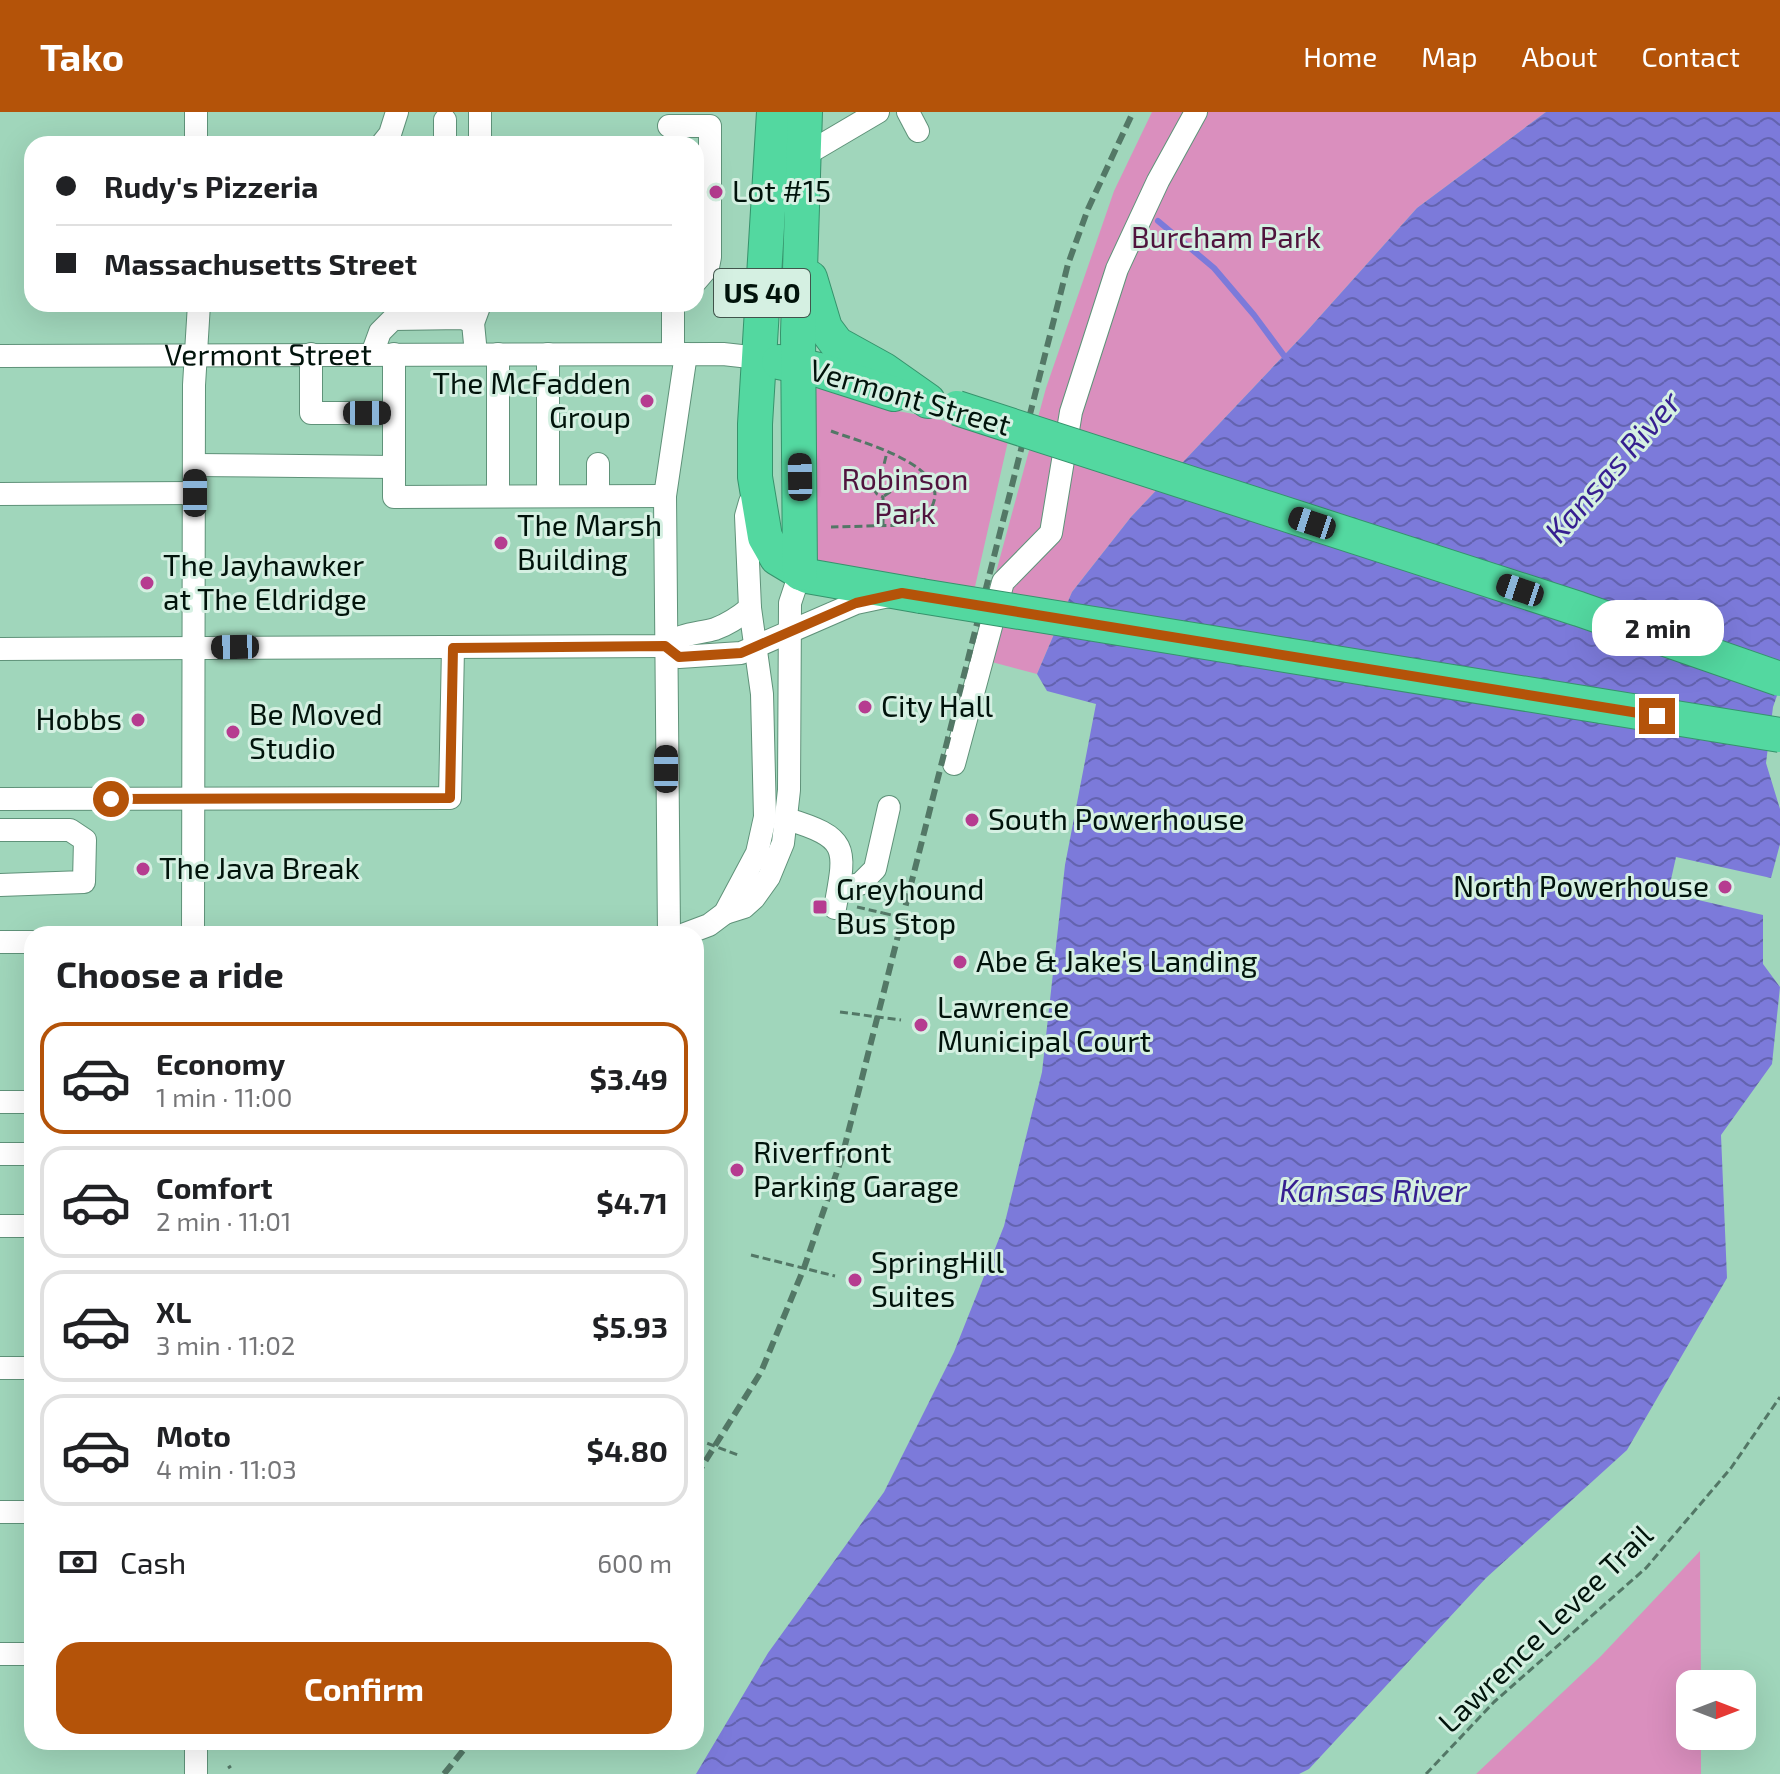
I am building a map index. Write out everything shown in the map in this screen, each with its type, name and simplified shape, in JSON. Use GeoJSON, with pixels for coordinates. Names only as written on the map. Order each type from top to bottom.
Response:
{"type":"FeatureCollection","features":[{"type":"Feature","properties":{"kind":"highway","name":"US 40"},"geometry":{"type":"LineString","coordinates":[[774,112],[755,477],[765,537],[777,558],[800,573],[819,580],[1780,735]]}},
{"type":"Feature","properties":{"kind":"highway","name":"US 40"},"geometry":{"type":"LineString","coordinates":[[805,112],[801,242],[815,300],[832,338],[837,344],[942,404]]}},
{"type":"Feature","properties":{"kind":"highway"},"geometry":{"type":"LineString","coordinates":[[800,573],[798,366],[801,242]]}},
{"type":"Feature","properties":{"kind":"highway","name":"Vermont Street"},"geometry":{"type":"LineString","coordinates":[[759,358],[942,404],[1579,609],[1780,679]]}},
{"type":"Feature","properties":{"kind":"street"},"geometry":{"type":"LineString","coordinates":[[196,112],[196,136]]}},
{"type":"Feature","properties":{"kind":"street"},"geometry":{"type":"LineString","coordinates":[[388,136],[397,112]]}},
{"type":"Feature","properties":{"kind":"street"},"geometry":{"type":"LineString","coordinates":[[480,112],[480,136]]}},
{"type":"Feature","properties":{"kind":"street"},"geometry":{"type":"LineString","coordinates":[[805,155],[878,112]]}},
{"type":"Feature","properties":{"kind":"street"},"geometry":{"type":"LineString","coordinates":[[954,764],[1003,582],[1051,533],[1071,412],[1117,269],[1158,181],[1196,112]]}},
{"type":"Feature","properties":{"kind":"street"},"geometry":{"type":"LineString","coordinates":[[445,120],[445,136]]}},
{"type":"Feature","properties":{"kind":"street"},"geometry":{"type":"LineString","coordinates":[[669,127],[710,126],[710,257],[704,272]]}},
{"type":"Feature","properties":{"kind":"street"},"geometry":{"type":"LineString","coordinates":[[193,926],[199,312]]}},
{"type":"Feature","properties":{"kind":"street"},"geometry":{"type":"LineString","coordinates":[[669,926],[665,496],[679,354],[674,312]]}},
{"type":"Feature","properties":{"kind":"street"},"geometry":{"type":"LineString","coordinates":[[498,486],[487,354],[477,314],[463,318],[393,319],[380,332],[394,413],[394,497],[665,496]]}},
{"type":"Feature","properties":{"kind":"street"},"geometry":{"type":"LineString","coordinates":[[311,354],[311,413],[394,413]]}},
{"type":"Feature","properties":{"kind":"street"},"geometry":{"type":"LineString","coordinates":[[548,354],[548,484]]}},
{"type":"Feature","properties":{"kind":"street","name":"Vermont Street"},"geometry":{"type":"LineString","coordinates":[[0,356],[723,354],[759,358]]}},
{"type":"Feature","properties":{"kind":"street"},"geometry":{"type":"LineString","coordinates":[[598,464],[598,496]]}},
{"type":"Feature","properties":{"kind":"street"},"geometry":{"type":"LineString","coordinates":[[195,465],[394,467]]}},
{"type":"Feature","properties":{"kind":"street"},"geometry":{"type":"LineString","coordinates":[[725,913],[757,853],[765,817],[762,694],[750,608],[746,516],[755,477]]}},
{"type":"Feature","properties":{"kind":"street"},"geometry":{"type":"LineString","coordinates":[[0,494],[195,493]]}},
{"type":"Feature","properties":{"kind":"street"},"geometry":{"type":"LineString","coordinates":[[704,927],[725,913],[744,907],[769,877],[783,843],[787,819],[790,603],[800,573]]}},
{"type":"Feature","properties":{"kind":"street"},"geometry":{"type":"LineString","coordinates":[[665,646],[679,657],[741,653],[856,603],[911,595]]}},
{"type":"Feature","properties":{"kind":"street"},"geometry":{"type":"LineString","coordinates":[[0,649],[665,646],[678,636],[719,627],[750,608]]}},
{"type":"Feature","properties":{"kind":"street"},"geometry":{"type":"LineString","coordinates":[[0,799],[450,798],[453,648]]}},
{"type":"Feature","properties":{"kind":"street"},"geometry":{"type":"LineString","coordinates":[[842,903],[875,869],[889,807]]}},
{"type":"Feature","properties":{"kind":"street"},"geometry":{"type":"LineString","coordinates":[[787,819],[824,832],[835,840],[843,867],[842,903]]}},
{"type":"Feature","properties":{"kind":"street"},"geometry":{"type":"LineString","coordinates":[[0,830],[70,830],[85,840],[86,863],[84,882],[0,885]]}},
{"type":"Feature","properties":{"kind":"street"},"geometry":{"type":"LineString","coordinates":[[0,942],[24,942]]}},
{"type":"Feature","properties":{"kind":"street"},"geometry":{"type":"LineString","coordinates":[[0,1102],[24,1102]]}},
{"type":"Feature","properties":{"kind":"street"},"geometry":{"type":"LineString","coordinates":[[0,1154],[24,1154]]}},
{"type":"Feature","properties":{"kind":"street"},"geometry":{"type":"LineString","coordinates":[[0,1226],[24,1226]]}},
{"type":"Feature","properties":{"kind":"street"},"geometry":{"type":"LineString","coordinates":[[0,1368],[24,1368]]}},
{"type":"Feature","properties":{"kind":"street"},"geometry":{"type":"LineString","coordinates":[[0,1512],[24,1512]]}},
{"type":"Feature","properties":{"kind":"street"},"geometry":{"type":"LineString","coordinates":[[0,1654],[24,1654]]}},
{"type":"Feature","properties":{"kind":"street"},"geometry":{"type":"LineString","coordinates":[[196,1750],[196,1774]]}},
{"type":"Feature","properties":{"kind":"path"},"geometry":{"type":"LineString","coordinates":[[831,431],[915,465],[932,482],[935,491],[935,501],[925,516],[906,525],[831,527]]}},
{"type":"Feature","properties":{"kind":"path"},"geometry":{"type":"LineString","coordinates":[[883,497],[872,487],[882,473],[887,452]]}},
{"type":"Feature","properties":{"kind":"path"},"geometry":{"type":"LineString","coordinates":[[882,473],[892,483],[893,490],[883,497]]}},
{"type":"Feature","properties":{"kind":"path"},"geometry":{"type":"LineString","coordinates":[[883,497],[883,527]]}},
{"type":"Feature","properties":{"kind":"path"},"geometry":{"type":"LineString","coordinates":[[842,903],[925,923]]}},
{"type":"Feature","properties":{"kind":"path"},"geometry":{"type":"LineString","coordinates":[[840,1012],[901,1020]]}},
{"type":"Feature","properties":{"kind":"path"},"geometry":{"type":"LineString","coordinates":[[751,1255],[835,1276]]}},
{"type":"Feature","properties":{"kind":"path","name":"Lawrence Levee Trail"},"geometry":{"type":"LineString","coordinates":[[1426,1774],[1494,1702],[1646,1568],[1731,1468],[1780,1397]]}},
{"type":"Feature","properties":{"kind":"path"},"geometry":{"type":"LineString","coordinates":[[704,1442],[738,1455]]}},
{"type":"Feature","properties":{"kind":"green space","name":"Burcham Park"},"geometry":{"type":"Polygon","coordinates":[[[1152,112],[1546,112],[1417,208],[1306,332],[1131,517],[1072,592],[1037,674],[973,657],[1046,388],[1114,191],[1152,112]]]}},
{"type":"Feature","properties":{"kind":"green space","name":"Robinson Park"},"geometry":{"type":"Polygon","coordinates":[[[821,388],[882,408],[935,418],[1008,441],[974,591],[817,566],[815,389],[821,388]]]}},
{"type":"Feature","properties":{"kind":"green space"},"geometry":{"type":"Polygon","coordinates":[[[1700,1551],[1701,1670],[1676,1670],[1676,1750],[1701,1750],[1701,1774],[1476,1774],[1601,1656],[1700,1551]]]}},
{"type":"Feature","properties":{"kind":"water","name":"Kansas River"},"geometry":{"type":"Polygon","coordinates":[[[1546,112],[1780,112],[1780,687],[1773,707],[1766,763],[1780,809],[1780,844],[1771,878],[1676,857],[1668,893],[1763,915],[1763,964],[1780,987],[1772,1064],[1721,1135],[1727,1278],[1627,1450],[1486,1578],[1309,1769],[1299,1774],[696,1774],[768,1653],[884,1492],[954,1352],[1004,1226],[1042,1072],[1065,865],[1096,704],[1047,691],[1037,674],[1072,592],[1131,517],[1306,332],[1417,208],[1546,112]]]}},
{"type":"Feature","properties":{"kind":"waterway"},"geometry":{"type":"LineString","coordinates":[[1158,221],[1214,268],[1288,361]]}},
{"type":"Feature","properties":{"kind":"railway"},"geometry":{"type":"LineString","coordinates":[[704,1463],[761,1372],[804,1268],[842,1157],[1068,264],[1088,209],[1133,112]]}},
{"type":"Feature","properties":{"kind":"railway"},"geometry":{"type":"LineString","coordinates":[[444,1774],[464,1750]]}},
{"type":"Feature","properties":{"kind":"place","name":"Lot #15"},"geometry":{"type":"Point","coordinates":[716,192]}},
{"type":"Feature","properties":{"kind":"place","name":"The McFadden Group"},"geometry":{"type":"Point","coordinates":[647,401]}},
{"type":"Feature","properties":{"kind":"place","name":"The Marsh Building"},"geometry":{"type":"Point","coordinates":[501,543]}},
{"type":"Feature","properties":{"kind":"place","name":"The Jayhawker at The Eldridge"},"geometry":{"type":"Point","coordinates":[147,583]}},
{"type":"Feature","properties":{"kind":"place","name":"City Hall"},"geometry":{"type":"Point","coordinates":[865,707]}},
{"type":"Feature","properties":{"kind":"place","name":"Hobbs"},"geometry":{"type":"Point","coordinates":[138,720]}},
{"type":"Feature","properties":{"kind":"place","name":"Be Moved Studio"},"geometry":{"type":"Point","coordinates":[233,732]}},
{"type":"Feature","properties":{"kind":"place","name":"South Powerhouse"},"geometry":{"type":"Point","coordinates":[972,820]}},
{"type":"Feature","properties":{"kind":"place","name":"The Java Break"},"geometry":{"type":"Point","coordinates":[143,869]}},
{"type":"Feature","properties":{"kind":"place","name":"North Powerhouse"},"geometry":{"type":"Point","coordinates":[1725,887]}},
{"type":"Feature","properties":{"kind":"place","name":"Greyhound Bus Stop"},"geometry":{"type":"Point","coordinates":[820,907]}},
{"type":"Feature","properties":{"kind":"place","name":"Abe & Jake's Landing"},"geometry":{"type":"Point","coordinates":[960,962]}},
{"type":"Feature","properties":{"kind":"place","name":"Lawrence Municipal Court"},"geometry":{"type":"Point","coordinates":[921,1025]}},
{"type":"Feature","properties":{"kind":"place","name":"Riverfront Parking Garage"},"geometry":{"type":"Point","coordinates":[737,1170]}},
{"type":"Feature","properties":{"kind":"place","name":"SpringHill Suites"},"geometry":{"type":"Point","coordinates":[855,1280]}},
{"type":"Feature","properties":{"kind":"route"},"geometry":{"type":"LineString","coordinates":[[111,799],[450,798],[453,648],[665,646],[679,657],[741,653],[856,603],[902,593],[1657,716]]}}]}
